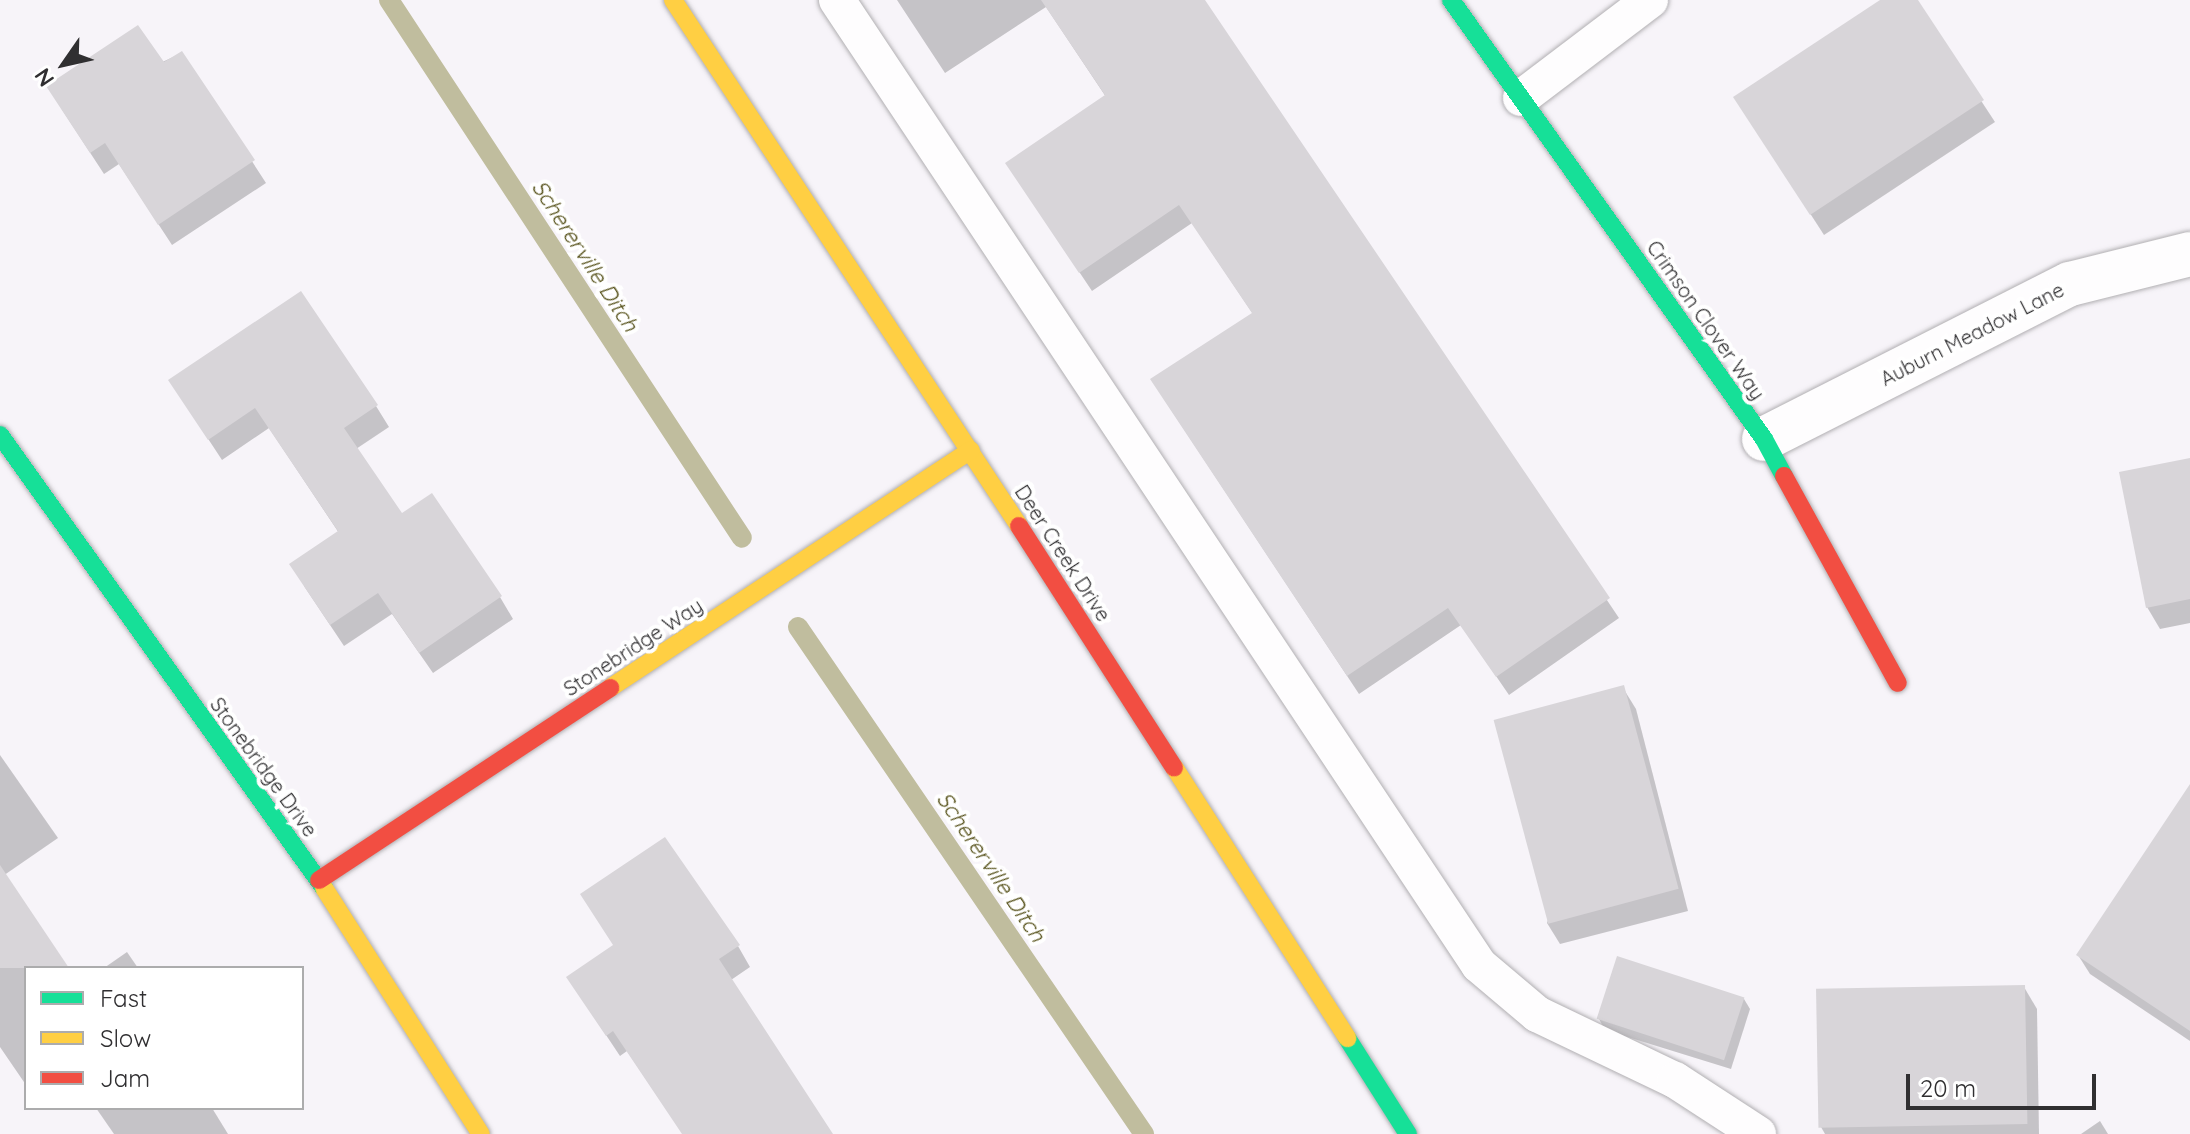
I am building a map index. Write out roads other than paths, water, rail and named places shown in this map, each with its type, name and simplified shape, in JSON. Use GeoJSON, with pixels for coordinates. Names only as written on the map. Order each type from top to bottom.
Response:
{"type":"FeatureCollection","features":[{"type":"Feature","properties":{"kind":"street","name":"Deer Creek Drive"},"geometry":{"type":"LineString","coordinates":[[673,0],[971,450],[1408,1134]]}},
{"type":"Feature","properties":{"kind":"street","name":"Crimson Clover Way"},"geometry":{"type":"LineString","coordinates":[[1451,0],[1764,439],[1898,683]]}},
{"type":"Feature","properties":{"kind":"street","name":"Auburn Meadow Lane"},"geometry":{"type":"LineString","coordinates":[[1764,439],[2070,284],[2190,254]]}},
{"type":"Feature","properties":{"kind":"street","name":"Stonebridge Drive"},"geometry":{"type":"LineString","coordinates":[[0,435],[319,880],[481,1134]]}},
{"type":"Feature","properties":{"kind":"street","name":"Stonebridge Way"},"geometry":{"type":"LineString","coordinates":[[319,880],[971,450]]}},
{"type":"Feature","properties":{"kind":"lane"},"geometry":{"type":"LineString","coordinates":[[837,0],[1479,965],[1537,1014],[1675,1080],[1758,1134]]}},
{"type":"Feature","properties":{"kind":"lane"},"geometry":{"type":"LineString","coordinates":[[1521,98],[1650,0]]}},
{"type":"Feature","properties":{"kind":"waterway","name":"Schererville Ditch"},"geometry":{"type":"LineString","coordinates":[[389,0],[742,538]]}},
{"type":"Feature","properties":{"kind":"waterway","name":"Schererville Ditch"},"geometry":{"type":"LineString","coordinates":[[798,627],[1144,1134]]}}]}
